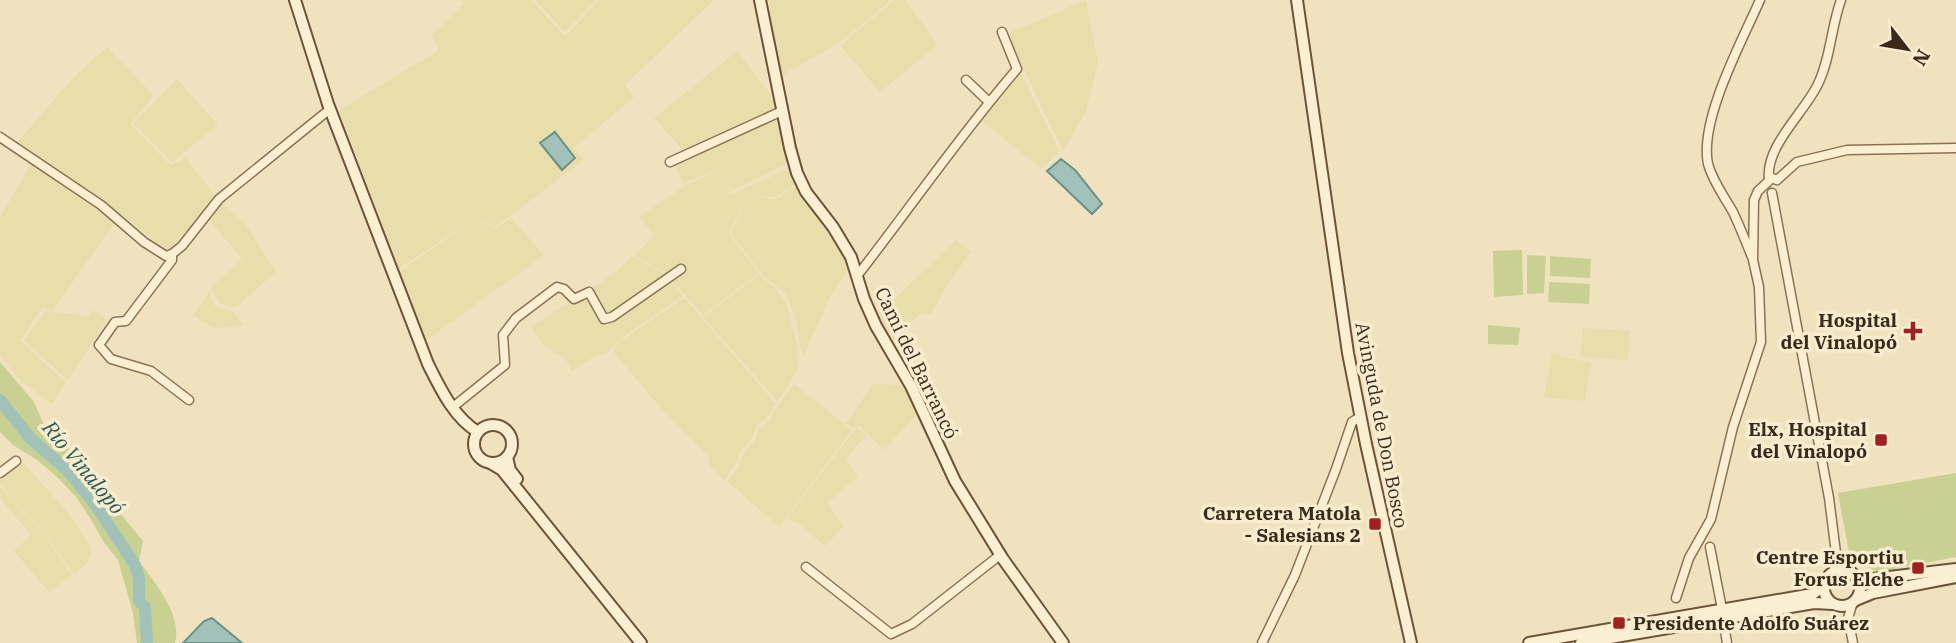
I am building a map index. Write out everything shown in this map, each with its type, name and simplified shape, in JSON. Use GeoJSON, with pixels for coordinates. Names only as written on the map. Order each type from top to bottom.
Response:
{"type":"FeatureCollection","features":[{"type":"Feature","properties":{"kind":"main road"},"geometry":{"type":"LineString","coordinates":[[295,0],[330,109],[417,337],[439,385],[453,407],[468,426],[478,432]]}},
{"type":"Feature","properties":{"kind":"main road","name":"Camí del Barrancó"},"geometry":{"type":"LineString","coordinates":[[760,0],[793,161],[801,183],[842,240],[876,326],[911,386],[955,481],[1000,555],[1063,643]]}},
{"type":"Feature","properties":{"kind":"main road","name":"Avinguda de Don Bosco"},"geometry":{"type":"LineString","coordinates":[[1297,0],[1360,417],[1411,643]]}},
{"type":"Feature","properties":{"kind":"main road"},"geometry":{"type":"LineString","coordinates":[[640,643],[502,470],[481,460],[474,451],[478,432],[491,425],[509,432],[512,444],[508,457],[510,470],[647,643]]}},
{"type":"Feature","properties":{"kind":"main road"},"geometry":{"type":"LineString","coordinates":[[492,464],[508,457]]}},
{"type":"Feature","properties":{"kind":"main road"},"geometry":{"type":"LineString","coordinates":[[1581,643],[1602,641],[1813,594],[1834,572],[1842,570],[1872,579],[1956,569]]}},
{"type":"Feature","properties":{"kind":"main road"},"geometry":{"type":"LineString","coordinates":[[1854,575],[1860,589],[1854,601]]}},
{"type":"Feature","properties":{"kind":"main road"},"geometry":{"type":"LineString","coordinates":[[1529,643],[1722,614],[1820,603],[1845,606],[1873,593],[1956,577]]}},
{"type":"Feature","properties":{"kind":"main road"},"geometry":{"type":"LineString","coordinates":[[1824,585],[1825,596],[1835,605]]}},
{"type":"Feature","properties":{"kind":"street"},"geometry":{"type":"LineString","coordinates":[[1754,260],[1732,211],[1717,187],[1708,163],[1707,139],[1712,114],[1760,0]]}},
{"type":"Feature","properties":{"kind":"street"},"geometry":{"type":"LineString","coordinates":[[1834,572],[1836,553],[1827,486],[1772,193],[1767,190],[1771,181],[1770,164],[1786,132],[1817,87],[1826,65],[1841,0]]}},
{"type":"Feature","properties":{"kind":"street"},"geometry":{"type":"LineString","coordinates":[[857,276],[1017,69],[1002,32]]}},
{"type":"Feature","properties":{"kind":"street"},"geometry":{"type":"LineString","coordinates":[[966,80],[989,102]]}},
{"type":"Feature","properties":{"kind":"street"},"geometry":{"type":"LineString","coordinates":[[0,136],[101,205],[166,256],[182,246],[219,199],[330,109]]}},
{"type":"Feature","properties":{"kind":"street"},"geometry":{"type":"LineString","coordinates":[[670,162],[782,111]]}},
{"type":"Feature","properties":{"kind":"street"},"geometry":{"type":"LineString","coordinates":[[1675,598],[1689,558],[1711,519],[1733,427],[1761,342],[1759,287],[1754,260],[1755,200],[1758,191],[1797,162],[1847,150],[1956,148]]}},
{"type":"Feature","properties":{"kind":"street"},"geometry":{"type":"LineString","coordinates":[[1771,181],[1779,189],[1772,193]]}},
{"type":"Feature","properties":{"kind":"street"},"geometry":{"type":"LineString","coordinates":[[172,254],[172,260],[126,321],[115,322],[99,345],[111,359],[151,370],[189,400]]}},
{"type":"Feature","properties":{"kind":"street"},"geometry":{"type":"LineString","coordinates":[[453,407],[505,365],[503,335],[516,318],[557,287],[564,289],[575,299],[589,292],[604,319],[612,317],[681,269]]}},
{"type":"Feature","properties":{"kind":"street"},"geometry":{"type":"LineString","coordinates":[[1262,643],[1295,575],[1352,422],[1360,417]]}},
{"type":"Feature","properties":{"kind":"street"},"geometry":{"type":"LineString","coordinates":[[0,473],[16,461]]}},
{"type":"Feature","properties":{"kind":"street"},"geometry":{"type":"LineString","coordinates":[[1710,547],[1727,643]]}},
{"type":"Feature","properties":{"kind":"street"},"geometry":{"type":"LineString","coordinates":[[1836,553],[1854,575]]}},
{"type":"Feature","properties":{"kind":"street"},"geometry":{"type":"LineString","coordinates":[[806,567],[891,634],[912,624],[1000,555]]}},
{"type":"Feature","properties":{"kind":"street"},"geometry":{"type":"LineString","coordinates":[[1853,643],[1849,618],[1854,601]]}},
{"type":"Feature","properties":{"kind":"street"},"geometry":{"type":"LineString","coordinates":[[1835,605],[1849,618]]}},
{"type":"Feature","properties":{"kind":"shaded area"},"geometry":{"type":"Polygon","coordinates":[[[462,0],[531,0],[565,36],[600,0],[714,0],[625,85],[634,97],[574,148],[584,160],[495,227],[476,218],[495,229],[511,218],[544,255],[425,341],[399,272],[473,220],[399,268],[339,110],[439,50],[432,35],[464,3],[462,0]]]}},
{"type":"Feature","properties":{"kind":"shaded area"},"geometry":{"type":"Polygon","coordinates":[[[535,0],[597,0],[565,32],[535,0]]]}},
{"type":"Feature","properties":{"kind":"shaded area"},"geometry":{"type":"Polygon","coordinates":[[[768,0],[889,2],[840,42],[781,76],[768,0]]]}},
{"type":"Feature","properties":{"kind":"shaded area"},"geometry":{"type":"Polygon","coordinates":[[[895,0],[906,0],[937,45],[880,92],[840,45],[895,0]]]}},
{"type":"Feature","properties":{"kind":"shaded area"},"geometry":{"type":"Polygon","coordinates":[[[1086,0],[1098,63],[1086,111],[1063,151],[1007,34],[1086,0]]]}},
{"type":"Feature","properties":{"kind":"shaded area"},"geometry":{"type":"Polygon","coordinates":[[[107,47],[154,96],[130,124],[170,165],[186,158],[215,196],[170,252],[108,205],[16,144],[72,79],[107,47]]]}},
{"type":"Feature","properties":{"kind":"shaded area"},"geometry":{"type":"Polygon","coordinates":[[[737,51],[773,97],[787,163],[732,191],[720,175],[732,194],[788,169],[795,184],[776,197],[755,196],[776,199],[796,186],[834,237],[849,267],[830,297],[803,357],[795,315],[785,293],[762,274],[731,234],[746,195],[729,234],[759,273],[703,315],[664,272],[635,256],[653,235],[640,216],[685,186],[718,170],[684,183],[673,165],[689,157],[654,118],[737,51]]]}},
{"type":"Feature","properties":{"kind":"shaded area"},"geometry":{"type":"Polygon","coordinates":[[[1021,73],[1059,151],[1042,169],[980,120],[1021,73]]]}},
{"type":"Feature","properties":{"kind":"shaded area"},"geometry":{"type":"Polygon","coordinates":[[[177,79],[218,125],[172,162],[133,123],[177,79]]]}},
{"type":"Feature","properties":{"kind":"shaded area"},"geometry":{"type":"Polygon","coordinates":[[[31,165],[115,222],[53,310],[42,308],[20,341],[66,382],[52,404],[21,381],[0,355],[0,217],[31,165]]]}},
{"type":"Feature","properties":{"kind":"shaded area"},"geometry":{"type":"Polygon","coordinates":[[[222,203],[246,225],[276,272],[235,308],[219,303],[211,287],[242,259],[210,221],[222,203]]]}},
{"type":"Feature","properties":{"kind":"shaded area"},"geometry":{"type":"Polygon","coordinates":[[[956,240],[971,252],[949,282],[931,314],[922,312],[890,341],[878,315],[956,240]]]}},
{"type":"Feature","properties":{"kind":"shaded area"},"geometry":{"type":"Polygon","coordinates":[[[632,256],[663,273],[683,296],[628,333],[603,355],[595,356],[572,371],[566,360],[543,344],[531,327],[619,270],[632,256]]]}},
{"type":"Feature","properties":{"kind":"shaded area"},"geometry":{"type":"Polygon","coordinates":[[[759,275],[774,287],[787,304],[797,347],[798,369],[778,402],[703,317],[759,275]]]}},
{"type":"Feature","properties":{"kind":"shaded area"},"geometry":{"type":"Polygon","coordinates":[[[209,292],[215,306],[234,312],[243,325],[215,329],[193,315],[209,292]]]}},
{"type":"Feature","properties":{"kind":"shaded area"},"geometry":{"type":"Polygon","coordinates":[[[684,298],[776,404],[768,417],[757,426],[725,480],[710,466],[708,456],[661,408],[614,353],[616,345],[626,337],[684,298]]]}},
{"type":"Feature","properties":{"kind":"shaded area"},"geometry":{"type":"Polygon","coordinates":[[[93,310],[107,320],[68,380],[24,341],[45,311],[88,316],[93,310]]]}},
{"type":"Feature","properties":{"kind":"shaded area"},"geometry":{"type":"Polygon","coordinates":[[[1583,328],[1630,331],[1628,361],[1580,356],[1583,328]]]}},
{"type":"Feature","properties":{"kind":"shaded area"},"geometry":{"type":"Polygon","coordinates":[[[1552,354],[1591,363],[1585,401],[1544,397],[1552,354]]]}},
{"type":"Feature","properties":{"kind":"shaded area"},"geometry":{"type":"Polygon","coordinates":[[[794,384],[852,430],[779,527],[727,481],[739,466],[745,450],[755,441],[759,428],[770,420],[794,384]]]}},
{"type":"Feature","properties":{"kind":"shaded area"},"geometry":{"type":"Polygon","coordinates":[[[873,384],[904,385],[919,411],[884,450],[858,425],[853,429],[846,423],[873,384]]]}},
{"type":"Feature","properties":{"kind":"shaded area"},"geometry":{"type":"Polygon","coordinates":[[[857,427],[866,436],[845,459],[858,476],[827,503],[844,526],[825,546],[787,518],[857,427]]]}},
{"type":"Feature","properties":{"kind":"shaded area"},"geometry":{"type":"Polygon","coordinates":[[[21,461],[67,511],[92,549],[88,562],[74,574],[40,528],[0,484],[0,477],[21,461]]]}},
{"type":"Feature","properties":{"kind":"shaded area"},"geometry":{"type":"Polygon","coordinates":[[[0,486],[40,529],[72,575],[49,592],[14,551],[31,535],[0,498],[0,486]]]}},
{"type":"Feature","properties":{"kind":"green space"},"geometry":{"type":"Polygon","coordinates":[[[1522,250],[1523,295],[1494,297],[1493,251],[1522,250]]]}},
{"type":"Feature","properties":{"kind":"green space"},"geometry":{"type":"Polygon","coordinates":[[[1527,255],[1546,256],[1544,293],[1527,294],[1527,255]]]}},
{"type":"Feature","properties":{"kind":"green space"},"geometry":{"type":"Polygon","coordinates":[[[1550,256],[1591,259],[1590,278],[1550,276],[1550,256]]]}},
{"type":"Feature","properties":{"kind":"green space"},"geometry":{"type":"Polygon","coordinates":[[[1549,282],[1590,284],[1589,304],[1548,302],[1549,282]]]}},
{"type":"Feature","properties":{"kind":"green space"},"geometry":{"type":"Polygon","coordinates":[[[1488,325],[1520,328],[1518,345],[1488,344],[1488,325]]]}},
{"type":"Feature","properties":{"kind":"green space"},"geometry":{"type":"Polygon","coordinates":[[[0,362],[34,402],[44,425],[63,440],[143,541],[139,561],[171,610],[175,621],[175,643],[137,643],[133,613],[118,560],[76,497],[55,475],[13,445],[0,432],[0,362]]]}},
{"type":"Feature","properties":{"kind":"green space"},"geometry":{"type":"Polygon","coordinates":[[[1956,473],[1956,557],[1879,572],[1861,565],[1849,552],[1838,493],[1956,473]]]}},
{"type":"Feature","properties":{"kind":"water"},"geometry":{"type":"Polygon","coordinates":[[[555,132],[575,158],[562,170],[540,143],[555,132]]]}},
{"type":"Feature","properties":{"kind":"water"},"geometry":{"type":"Polygon","coordinates":[[[1061,159],[1075,170],[1102,204],[1092,214],[1047,171],[1061,159]]]}},
{"type":"Feature","properties":{"kind":"water"},"geometry":{"type":"Polygon","coordinates":[[[212,618],[242,643],[183,643],[204,621],[212,618]]]}},
{"type":"Feature","properties":{"kind":"waterway","name":"Río Vinalopó"},"geometry":{"type":"LineString","coordinates":[[0,400],[31,439],[66,469],[95,504],[135,565],[139,578],[139,601],[145,607],[147,643]]}},
{"type":"Feature","properties":{"kind":"place","name":"Hospital del Vinalopó"},"geometry":{"type":"Point","coordinates":[1913,331]}},
{"type":"Feature","properties":{"kind":"place","name":"Elx, Hospital del Vinalopó"},"geometry":{"type":"Point","coordinates":[1881,440]}},
{"type":"Feature","properties":{"kind":"place","name":"Carretera Matola - Salesians 2"},"geometry":{"type":"Point","coordinates":[1375,524]}},
{"type":"Feature","properties":{"kind":"place","name":"Centre Esportiu Forus Elche"},"geometry":{"type":"Point","coordinates":[1918,568]}},
{"type":"Feature","properties":{"kind":"place","name":"Presidente Adolfo Suárez"},"geometry":{"type":"Point","coordinates":[1619,623]}}]}
